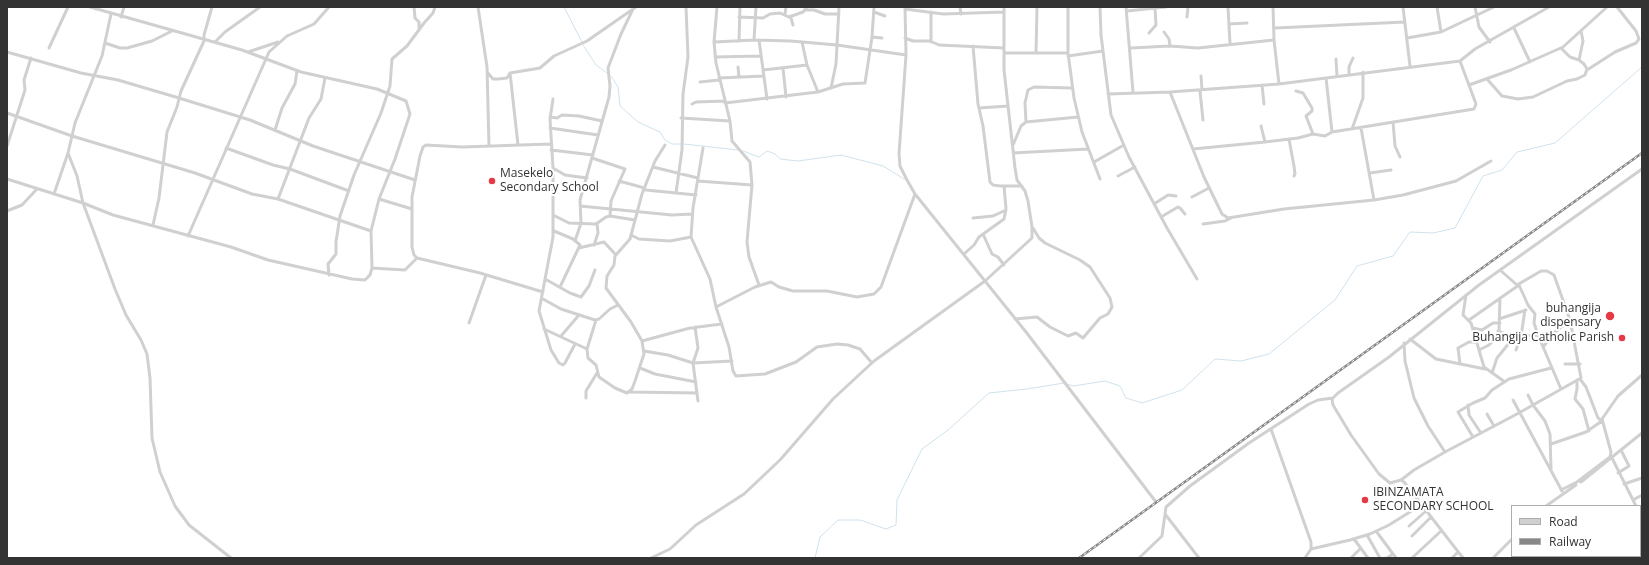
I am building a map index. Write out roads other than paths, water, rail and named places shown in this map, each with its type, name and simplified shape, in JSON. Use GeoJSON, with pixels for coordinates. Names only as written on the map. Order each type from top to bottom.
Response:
{"type":"FeatureCollection","features":[{"type":"Feature","properties":{"kind":"street"},"geometry":{"type":"LineString","coordinates":[[49,48],[68,7]]}},
{"type":"Feature","properties":{"kind":"street"},"geometry":{"type":"LineString","coordinates":[[7,179],[36,190],[83,203],[113,214],[230,247],[268,260],[329,275],[365,280],[370,275],[372,268],[371,230],[379,199],[401,141],[410,111],[406,101],[388,92],[297,71],[248,52],[90,7]]}},
{"type":"Feature","properties":{"kind":"street"},"geometry":{"type":"LineString","coordinates":[[122,17],[124,7]]}},
{"type":"Feature","properties":{"kind":"street"},"geometry":{"type":"LineString","coordinates":[[153,225],[166,135],[179,98],[204,39],[212,7]]}},
{"type":"Feature","properties":{"kind":"street"},"geometry":{"type":"LineString","coordinates":[[214,42],[225,32],[260,7]]}},
{"type":"Feature","properties":{"kind":"street"},"geometry":{"type":"LineString","coordinates":[[188,236],[214,180],[226,148],[269,52],[287,36],[311,26],[329,7]]}},
{"type":"Feature","properties":{"kind":"street"},"geometry":{"type":"LineString","coordinates":[[414,7],[415,18],[419,22],[419,31]]}},
{"type":"Feature","properties":{"kind":"street"},"geometry":{"type":"LineString","coordinates":[[329,275],[328,264],[336,254],[339,219],[348,191],[378,122],[388,92],[392,59],[407,46],[425,21],[433,13],[435,7]]}},
{"type":"Feature","properties":{"kind":"street"},"geometry":{"type":"LineString","coordinates":[[478,7],[487,72],[489,146]]}},
{"type":"Feature","properties":{"kind":"street"},"geometry":{"type":"LineString","coordinates":[[676,193],[682,150],[681,118],[689,49],[686,7]]}},
{"type":"Feature","properties":{"kind":"street"},"geometry":{"type":"LineString","coordinates":[[717,7],[714,42],[719,79],[730,121],[733,143],[750,162],[752,185],[747,242],[759,285]]}},
{"type":"Feature","properties":{"kind":"street"},"geometry":{"type":"LineString","coordinates":[[739,41],[740,7]]}},
{"type":"Feature","properties":{"kind":"street"},"geometry":{"type":"LineString","coordinates":[[754,40],[754,18],[756,7]]}},
{"type":"Feature","properties":{"kind":"street"},"geometry":{"type":"LineString","coordinates":[[785,14],[786,7]]}},
{"type":"Feature","properties":{"kind":"street"},"geometry":{"type":"LineString","coordinates":[[831,88],[834,80],[838,45],[839,7]]}},
{"type":"Feature","properties":{"kind":"street"},"geometry":{"type":"LineString","coordinates":[[692,104],[697,102],[725,102],[786,97],[818,92],[841,84],[862,84],[866,82],[874,7]]}},
{"type":"Feature","properties":{"kind":"street"},"geometry":{"type":"LineString","coordinates":[[960,7],[961,14]]}},
{"type":"Feature","properties":{"kind":"street"},"geometry":{"type":"LineString","coordinates":[[651,558],[670,549],[696,525],[744,494],[780,460],[833,400],[872,363],[986,281],[1032,238],[1032,227],[1026,193],[1016,175],[1012,146],[1004,53],[1004,7]]}},
{"type":"Feature","properties":{"kind":"street"},"geometry":{"type":"LineString","coordinates":[[1036,53],[1037,7]]}},
{"type":"Feature","properties":{"kind":"street"},"geometry":{"type":"LineString","coordinates":[[1068,7],[1068,55],[1072,88],[1078,118],[1100,179]]}},
{"type":"Feature","properties":{"kind":"street"},"geometry":{"type":"LineString","coordinates":[[1100,7],[1103,51],[1112,115],[1124,145],[1154,204],[1197,279]]}},
{"type":"Feature","properties":{"kind":"street"},"geometry":{"type":"LineString","coordinates":[[1133,92],[1126,9],[1166,7]]}},
{"type":"Feature","properties":{"kind":"street"},"geometry":{"type":"LineString","coordinates":[[1187,18],[1188,7]]}},
{"type":"Feature","properties":{"kind":"street"},"geometry":{"type":"LineString","coordinates":[[1228,7],[1230,44]]}},
{"type":"Feature","properties":{"kind":"street"},"geometry":{"type":"LineString","coordinates":[[1274,7],[1274,40],[1279,84]]}},
{"type":"Feature","properties":{"kind":"street"},"geometry":{"type":"LineString","coordinates":[[1403,7],[1410,66]]}},
{"type":"Feature","properties":{"kind":"street"},"geometry":{"type":"LineString","coordinates":[[1437,7],[1441,32]]}},
{"type":"Feature","properties":{"kind":"street"},"geometry":{"type":"LineString","coordinates":[[1475,7],[1479,27],[1490,42]]}},
{"type":"Feature","properties":{"kind":"street"},"geometry":{"type":"LineString","coordinates":[[1407,38],[1441,32],[1494,7]]}},
{"type":"Feature","properties":{"kind":"street"},"geometry":{"type":"LineString","coordinates":[[1108,94],[1170,92],[1279,84],[1410,66],[1460,61],[1549,7]]}},
{"type":"Feature","properties":{"kind":"street"},"geometry":{"type":"LineString","coordinates":[[1470,85],[1530,62],[1561,48],[1607,7]]}},
{"type":"Feature","properties":{"kind":"street"},"geometry":{"type":"LineString","coordinates":[[1487,79],[1502,96],[1518,99],[1533,97],[1567,81],[1577,79],[1585,75],[1587,70],[1615,52],[1636,43],[1639,39],[1636,31],[1618,7]]}},
{"type":"Feature","properties":{"kind":"street"},"geometry":{"type":"LineString","coordinates":[[487,72],[494,79],[507,78],[510,73],[542,68],[554,56],[587,41],[634,8]]}},
{"type":"Feature","properties":{"kind":"street"},"geometry":{"type":"LineString","coordinates":[[575,241],[581,223],[580,206],[610,90],[608,68],[621,34],[634,8]]}},
{"type":"Feature","properties":{"kind":"street"},"geometry":{"type":"LineString","coordinates":[[1004,12],[961,14],[931,12],[905,8],[906,55],[899,159],[902,169],[915,194],[986,281],[1156,502]]}},
{"type":"Feature","properties":{"kind":"street"},"geometry":{"type":"LineString","coordinates":[[1149,33],[1157,24],[1155,8]]}},
{"type":"Feature","properties":{"kind":"street"},"geometry":{"type":"LineString","coordinates":[[789,17],[806,9],[825,14],[839,14]]}},
{"type":"Feature","properties":{"kind":"street"},"geometry":{"type":"LineString","coordinates":[[874,12],[885,16]]}},
{"type":"Feature","properties":{"kind":"street"},"geometry":{"type":"LineString","coordinates":[[931,12],[931,42]]}},
{"type":"Feature","properties":{"kind":"street"},"geometry":{"type":"LineString","coordinates":[[739,16],[764,18],[770,14],[780,13],[785,14],[792,19],[793,25]]}},
{"type":"Feature","properties":{"kind":"street"},"geometry":{"type":"LineString","coordinates":[[54,194],[68,153],[75,123],[96,75],[111,14]]}},
{"type":"Feature","properties":{"kind":"street"},"geometry":{"type":"LineString","coordinates":[[1275,28],[1405,22]]}},
{"type":"Feature","properties":{"kind":"street"},"geometry":{"type":"LineString","coordinates":[[1229,24],[1247,23]]}},
{"type":"Feature","properties":{"kind":"street"},"geometry":{"type":"LineString","coordinates":[[1514,28],[1530,62]]}},
{"type":"Feature","properties":{"kind":"street"},"geometry":{"type":"LineString","coordinates":[[104,43],[127,48],[152,41],[172,30]]}},
{"type":"Feature","properties":{"kind":"street"},"geometry":{"type":"LineString","coordinates":[[1579,60],[1583,41],[1581,31]]}},
{"type":"Feature","properties":{"kind":"street"},"geometry":{"type":"LineString","coordinates":[[1164,32],[1169,39],[1170,46]]}},
{"type":"Feature","properties":{"kind":"street"},"geometry":{"type":"LineString","coordinates":[[872,37],[882,38]]}},
{"type":"Feature","properties":{"kind":"street"},"geometry":{"type":"LineString","coordinates":[[905,38],[913,41],[931,42],[939,45],[1004,48]]}},
{"type":"Feature","properties":{"kind":"street"},"geometry":{"type":"LineString","coordinates":[[714,42],[754,40],[802,42],[838,45],[870,51],[906,55]]}},
{"type":"Feature","properties":{"kind":"street"},"geometry":{"type":"LineString","coordinates":[[759,40],[767,99]]}},
{"type":"Feature","properties":{"kind":"street"},"geometry":{"type":"LineString","coordinates":[[1130,48],[1170,46],[1198,48],[1274,40]]}},
{"type":"Feature","properties":{"kind":"street"},"geometry":{"type":"LineString","coordinates":[[248,52],[280,42]]}},
{"type":"Feature","properties":{"kind":"street"},"geometry":{"type":"LineString","coordinates":[[802,42],[808,65],[818,92]]}},
{"type":"Feature","properties":{"kind":"street"},"geometry":{"type":"LineString","coordinates":[[973,46],[979,108],[983,126],[990,182],[993,185],[1022,186]]}},
{"type":"Feature","properties":{"kind":"street"},"geometry":{"type":"LineString","coordinates":[[1561,48],[1570,57],[1579,60],[1584,64],[1587,70]]}},
{"type":"Feature","properties":{"kind":"street"},"geometry":{"type":"LineString","coordinates":[[1004,53],[1068,55],[1103,51]]}},
{"type":"Feature","properties":{"kind":"street"},"geometry":{"type":"LineString","coordinates":[[7,52],[179,98],[275,130],[302,142],[415,180]]}},
{"type":"Feature","properties":{"kind":"street"},"geometry":{"type":"LineString","coordinates":[[715,56],[760,56]]}},
{"type":"Feature","properties":{"kind":"street"},"geometry":{"type":"LineString","coordinates":[[7,146],[25,90],[24,80],[31,58]]}},
{"type":"Feature","properties":{"kind":"street"},"geometry":{"type":"LineString","coordinates":[[1349,74],[1349,67],[1353,58]]}},
{"type":"Feature","properties":{"kind":"street"},"geometry":{"type":"LineString","coordinates":[[1336,59],[1337,76]]}},
{"type":"Feature","properties":{"kind":"street"},"geometry":{"type":"LineString","coordinates":[[1193,149],[1288,139],[1313,134],[1325,136],[1332,132],[1474,109],[1476,104],[1460,61]]}},
{"type":"Feature","properties":{"kind":"street"},"geometry":{"type":"LineString","coordinates":[[763,70],[808,65]]}},
{"type":"Feature","properties":{"kind":"street"},"geometry":{"type":"LineString","coordinates":[[738,67],[739,77]]}},
{"type":"Feature","properties":{"kind":"street"},"geometry":{"type":"LineString","coordinates":[[783,68],[786,97]]}},
{"type":"Feature","properties":{"kind":"street"},"geometry":{"type":"LineString","coordinates":[[275,130],[282,108],[295,84],[297,71]]}},
{"type":"Feature","properties":{"kind":"street"},"geometry":{"type":"LineString","coordinates":[[1352,129],[1363,98],[1363,72]]}},
{"type":"Feature","properties":{"kind":"street"},"geometry":{"type":"LineString","coordinates":[[510,73],[518,145]]}},
{"type":"Feature","properties":{"kind":"street"},"geometry":{"type":"LineString","coordinates":[[700,82],[739,77],[764,76]]}},
{"type":"Feature","properties":{"kind":"street"},"geometry":{"type":"LineString","coordinates":[[1201,76],[1200,90],[1203,120]]}},
{"type":"Feature","properties":{"kind":"street"},"geometry":{"type":"LineString","coordinates":[[278,199],[302,142],[309,118],[321,99],[325,78]]}},
{"type":"Feature","properties":{"kind":"street"},"geometry":{"type":"LineString","coordinates":[[1326,78],[1332,132]]}},
{"type":"Feature","properties":{"kind":"street"},"geometry":{"type":"LineString","coordinates":[[1262,85],[1264,104]]}},
{"type":"Feature","properties":{"kind":"street"},"geometry":{"type":"LineString","coordinates":[[1026,122],[1025,103],[1028,90],[1034,87],[1072,88]]}},
{"type":"Feature","properties":{"kind":"street"},"geometry":{"type":"LineString","coordinates":[[1296,91],[1303,93],[1312,108],[1306,116],[1313,134]]}},
{"type":"Feature","properties":{"kind":"street"},"geometry":{"type":"LineString","coordinates":[[1170,92],[1209,188],[1222,214],[1231,218]]}},
{"type":"Feature","properties":{"kind":"street"},"geometry":{"type":"LineString","coordinates":[[553,99],[550,128],[553,168],[554,231],[539,311],[553,356],[560,364],[565,363],[575,344]]}},
{"type":"Feature","properties":{"kind":"street"},"geometry":{"type":"LineString","coordinates":[[979,108],[1008,106]]}},
{"type":"Feature","properties":{"kind":"street"},"geometry":{"type":"LineString","coordinates":[[7,113],[72,136],[163,163],[252,194],[278,199],[371,230]]}},
{"type":"Feature","properties":{"kind":"street"},"geometry":{"type":"LineString","coordinates":[[550,117],[557,118],[562,115],[579,116],[602,121]]}},
{"type":"Feature","properties":{"kind":"street"},"geometry":{"type":"LineString","coordinates":[[681,118],[730,121]]}},
{"type":"Feature","properties":{"kind":"street"},"geometry":{"type":"LineString","coordinates":[[1012,146],[1020,126],[1026,122],[1078,118]]}},
{"type":"Feature","properties":{"kind":"street"},"geometry":{"type":"LineString","coordinates":[[1393,122],[1395,146],[1400,157]]}},
{"type":"Feature","properties":{"kind":"street"},"geometry":{"type":"LineString","coordinates":[[1261,126],[1264,142]]}},
{"type":"Feature","properties":{"kind":"street"},"geometry":{"type":"LineString","coordinates":[[550,128],[598,134]]}},
{"type":"Feature","properties":{"kind":"street"},"geometry":{"type":"LineString","coordinates":[[1361,128],[1374,200]]}},
{"type":"Feature","properties":{"kind":"street"},"geometry":{"type":"LineString","coordinates":[[1288,139],[1294,166],[1294,176]]}},
{"type":"Feature","properties":{"kind":"street"},"geometry":{"type":"LineString","coordinates":[[543,292],[486,275],[417,258],[412,252],[412,209],[415,180],[422,150],[426,145],[462,147],[551,144]]}},
{"type":"Feature","properties":{"kind":"street"},"geometry":{"type":"LineString","coordinates":[[629,392],[640,368],[644,351],[642,341],[606,285],[616,255],[632,235],[634,220],[644,189],[653,167],[665,145]]}},
{"type":"Feature","properties":{"kind":"street"},"geometry":{"type":"LineString","coordinates":[[1094,162],[1124,145]]}},
{"type":"Feature","properties":{"kind":"street"},"geometry":{"type":"LineString","coordinates":[[226,148],[268,164],[290,169],[348,191]]}},
{"type":"Feature","properties":{"kind":"street"},"geometry":{"type":"LineString","coordinates":[[703,148],[692,214],[691,237],[710,279],[716,307],[730,347],[733,371],[736,376],[757,375],[796,362],[817,347],[837,344],[860,348],[872,363]]}},
{"type":"Feature","properties":{"kind":"street"},"geometry":{"type":"LineString","coordinates":[[1013,153],[1088,149]]}},
{"type":"Feature","properties":{"kind":"street"},"geometry":{"type":"LineString","coordinates":[[551,150],[593,157],[625,168],[611,201],[610,216]]}},
{"type":"Feature","properties":{"kind":"street"},"geometry":{"type":"LineString","coordinates":[[68,153],[77,176],[83,203],[119,298],[133,328],[142,340],[150,378],[152,438],[160,472],[175,506],[189,525],[231,558]]}},
{"type":"Feature","properties":{"kind":"street"},"geometry":{"type":"LineString","coordinates":[[1203,224],[1225,221],[1231,218],[1329,203],[1374,200],[1413,193],[1450,183],[1470,175],[1491,161]]}},
{"type":"Feature","properties":{"kind":"street"},"geometry":{"type":"LineString","coordinates":[[653,167],[698,180],[752,185]]}},
{"type":"Feature","properties":{"kind":"street"},"geometry":{"type":"LineString","coordinates":[[1118,176],[1135,167]]}},
{"type":"Feature","properties":{"kind":"street"},"geometry":{"type":"LineString","coordinates":[[553,168],[565,174],[587,178]]}},
{"type":"Feature","properties":{"kind":"street"},"geometry":{"type":"LineString","coordinates":[[1139,558],[1160,540],[1165,522],[1167,506],[1197,481],[1314,401],[1333,398],[1466,295],[1642,169]]}},
{"type":"Feature","properties":{"kind":"street"},"geometry":{"type":"LineString","coordinates":[[1370,173],[1391,170]]}},
{"type":"Feature","properties":{"kind":"street"},"geometry":{"type":"LineString","coordinates":[[619,181],[644,189],[696,195]]}},
{"type":"Feature","properties":{"kind":"street"},"geometry":{"type":"LineString","coordinates":[[964,254],[983,234],[1003,220],[1006,210],[1004,186]]}},
{"type":"Feature","properties":{"kind":"street"},"geometry":{"type":"LineString","coordinates":[[1192,197],[1209,188]]}},
{"type":"Feature","properties":{"kind":"street"},"geometry":{"type":"LineString","coordinates":[[7,211],[22,205],[36,190]]}},
{"type":"Feature","properties":{"kind":"street"},"geometry":{"type":"LineString","coordinates":[[716,307],[759,285],[772,282],[786,290],[827,291],[857,297],[874,294],[881,287],[915,194]]}},
{"type":"Feature","properties":{"kind":"street"},"geometry":{"type":"LineString","coordinates":[[1154,204],[1168,195],[1176,196]]}},
{"type":"Feature","properties":{"kind":"street"},"geometry":{"type":"LineString","coordinates":[[379,199],[412,209]]}},
{"type":"Feature","properties":{"kind":"street"},"geometry":{"type":"LineString","coordinates":[[580,206],[611,207],[672,214],[692,214]]}},
{"type":"Feature","properties":{"kind":"street"},"geometry":{"type":"LineString","coordinates":[[1162,217],[1178,208],[1180,208],[1185,214]]}},
{"type":"Feature","properties":{"kind":"street"},"geometry":{"type":"LineString","coordinates":[[973,218],[993,216],[1006,210]]}},
{"type":"Feature","properties":{"kind":"street"},"geometry":{"type":"LineString","coordinates":[[553,215],[567,223],[597,223],[610,216],[634,220]]}},
{"type":"Feature","properties":{"kind":"street"},"geometry":{"type":"LineString","coordinates":[[594,246],[598,233],[597,223]]}},
{"type":"Feature","properties":{"kind":"street"},"geometry":{"type":"LineString","coordinates":[[1015,319],[1037,317],[1050,327],[1068,336],[1076,333],[1083,338],[1100,318],[1108,314],[1112,307],[1110,298],[1090,267],[1080,260],[1045,243],[1032,227]]}},
{"type":"Feature","properties":{"kind":"street"},"geometry":{"type":"LineString","coordinates":[[554,231],[579,244],[579,248],[560,287]]}},
{"type":"Feature","properties":{"kind":"street"},"geometry":{"type":"LineString","coordinates":[[983,234],[992,254],[998,257],[1004,265]]}},
{"type":"Feature","properties":{"kind":"street"},"geometry":{"type":"LineString","coordinates":[[632,235],[640,239],[670,241],[691,237]]}},
{"type":"Feature","properties":{"kind":"street"},"geometry":{"type":"LineString","coordinates":[[579,248],[594,246],[604,242],[616,255]]}},
{"type":"Feature","properties":{"kind":"street"},"geometry":{"type":"LineString","coordinates":[[372,268],[404,270],[417,258]]}},
{"type":"Feature","properties":{"kind":"street"},"geometry":{"type":"LineString","coordinates":[[546,279],[570,293],[582,297],[595,270]]}},
{"type":"Feature","properties":{"kind":"street"},"geometry":{"type":"LineString","coordinates":[[1500,270],[1512,282],[1519,285],[1535,314],[1534,323],[1538,335],[1561,389]]}},
{"type":"Feature","properties":{"kind":"street"},"geometry":{"type":"LineString","coordinates":[[1470,320],[1540,272],[1551,272],[1557,280],[1570,320],[1582,374],[1578,380],[1575,399],[1583,408],[1589,431]]}},
{"type":"Feature","properties":{"kind":"street"},"geometry":{"type":"LineString","coordinates":[[469,323],[486,275]]}},
{"type":"Feature","properties":{"kind":"street"},"geometry":{"type":"LineString","coordinates":[[1466,295],[1463,314],[1464,317],[1470,320],[1486,369]]}},
{"type":"Feature","properties":{"kind":"street"},"geometry":{"type":"LineString","coordinates":[[1479,350],[1490,346],[1495,339],[1500,323],[1500,298]]}},
{"type":"Feature","properties":{"kind":"street"},"geometry":{"type":"LineString","coordinates":[[542,299],[561,309],[596,320]]}},
{"type":"Feature","properties":{"kind":"street"},"geometry":{"type":"LineString","coordinates":[[618,305],[610,309],[596,320],[587,349],[588,358],[595,364],[599,377],[623,393],[697,393]]}},
{"type":"Feature","properties":{"kind":"street"},"geometry":{"type":"LineString","coordinates":[[1499,319],[1525,310],[1532,310]]}},
{"type":"Feature","properties":{"kind":"street"},"geometry":{"type":"LineString","coordinates":[[1516,350],[1521,336],[1525,310]]}},
{"type":"Feature","properties":{"kind":"street"},"geometry":{"type":"LineString","coordinates":[[562,336],[579,315]]}},
{"type":"Feature","properties":{"kind":"street"},"geometry":{"type":"LineString","coordinates":[[1543,347],[1558,329],[1570,320]]}},
{"type":"Feature","properties":{"kind":"street"},"geometry":{"type":"LineString","coordinates":[[1473,328],[1482,330],[1493,323],[1500,323]]}},
{"type":"Feature","properties":{"kind":"street"},"geometry":{"type":"LineString","coordinates":[[642,341],[695,327],[722,324]]}},
{"type":"Feature","properties":{"kind":"street"},"geometry":{"type":"LineString","coordinates":[[695,327],[698,348],[693,363],[698,401]]}},
{"type":"Feature","properties":{"kind":"street"},"geometry":{"type":"LineString","coordinates":[[544,329],[562,336],[587,349]]}},
{"type":"Feature","properties":{"kind":"street"},"geometry":{"type":"LineString","coordinates":[[1498,331],[1514,337],[1538,335]]}},
{"type":"Feature","properties":{"kind":"street"},"geometry":{"type":"LineString","coordinates":[[1492,373],[1497,358],[1514,337]]}},
{"type":"Feature","properties":{"kind":"street"},"geometry":{"type":"LineString","coordinates":[[1410,338],[1436,359],[1486,369],[1505,382]]}},
{"type":"Feature","properties":{"kind":"street"},"geometry":{"type":"LineString","coordinates":[[1460,364],[1458,348],[1468,342],[1476,342]]}},
{"type":"Feature","properties":{"kind":"street"},"geometry":{"type":"LineString","coordinates":[[1404,343],[1405,361],[1414,398],[1428,426],[1445,452]]}},
{"type":"Feature","properties":{"kind":"street"},"geometry":{"type":"LineString","coordinates":[[644,351],[668,355],[693,363],[732,361]]}},
{"type":"Feature","properties":{"kind":"street"},"geometry":{"type":"LineString","coordinates":[[1565,364],[1580,364]]}},
{"type":"Feature","properties":{"kind":"street"},"geometry":{"type":"LineString","coordinates":[[640,368],[655,374],[696,382]]}},
{"type":"Feature","properties":{"kind":"street"},"geometry":{"type":"LineString","coordinates":[[1473,437],[1458,412],[1468,405],[1485,398],[1505,382],[1521,375],[1551,368]]}},
{"type":"Feature","properties":{"kind":"street"},"geometry":{"type":"LineString","coordinates":[[586,398],[586,391],[597,373]]}},
{"type":"Feature","properties":{"kind":"street"},"geometry":{"type":"LineString","coordinates":[[1551,444],[1589,431],[1602,421],[1614,400],[1642,375]]}},
{"type":"Feature","properties":{"kind":"street"},"geometry":{"type":"LineString","coordinates":[[1333,398],[1332,402],[1334,408],[1351,434],[1379,474],[1390,484],[1401,480],[1414,470],[1445,452],[1520,413],[1578,380]]}},
{"type":"Feature","properties":{"kind":"street"},"geometry":{"type":"LineString","coordinates":[[1547,505],[1562,491],[1577,482],[1610,457],[1610,447],[1602,421],[1598,418],[1586,387],[1578,380]]}},
{"type":"Feature","properties":{"kind":"street"},"geometry":{"type":"LineString","coordinates":[[1528,395],[1545,422],[1551,444],[1552,470]]}},
{"type":"Feature","properties":{"kind":"street"},"geometry":{"type":"LineString","coordinates":[[1513,400],[1562,491]]}},
{"type":"Feature","properties":{"kind":"street"},"geometry":{"type":"LineString","coordinates":[[1468,405],[1469,415],[1481,433]]}},
{"type":"Feature","properties":{"kind":"street"},"geometry":{"type":"LineString","coordinates":[[1487,414],[1494,426]]}},
{"type":"Feature","properties":{"kind":"street"},"geometry":{"type":"LineString","coordinates":[[1271,429],[1308,532],[1311,549]]}},
{"type":"Feature","properties":{"kind":"street"},"geometry":{"type":"LineString","coordinates":[[1562,491],[1583,480],[1642,433]]}},
{"type":"Feature","properties":{"kind":"street"},"geometry":{"type":"LineString","coordinates":[[1618,472],[1629,466],[1621,450]]}},
{"type":"Feature","properties":{"kind":"street"},"geometry":{"type":"LineString","coordinates":[[1612,458],[1636,505]]}},
{"type":"Feature","properties":{"kind":"street"},"geometry":{"type":"LineString","coordinates":[[1624,484],[1642,478]]}},
{"type":"Feature","properties":{"kind":"street"},"geometry":{"type":"LineString","coordinates":[[1401,480],[1463,558]]}},
{"type":"Feature","properties":{"kind":"street"},"geometry":{"type":"LineString","coordinates":[[1633,500],[1642,495]]}},
{"type":"Feature","properties":{"kind":"street"},"geometry":{"type":"LineString","coordinates":[[1305,558],[1311,549],[1367,535],[1413,510],[1423,507]]}},
{"type":"Feature","properties":{"kind":"street"},"geometry":{"type":"LineString","coordinates":[[1409,526],[1426,510]]}},
{"type":"Feature","properties":{"kind":"street"},"geometry":{"type":"LineString","coordinates":[[1165,514],[1199,558]]}},
{"type":"Feature","properties":{"kind":"street"},"geometry":{"type":"LineString","coordinates":[[1412,536],[1431,517]]}},
{"type":"Feature","properties":{"kind":"street"},"geometry":{"type":"LineString","coordinates":[[1418,518],[1424,525]]}},
{"type":"Feature","properties":{"kind":"street"},"geometry":{"type":"LineString","coordinates":[[1376,531],[1396,558]]}},
{"type":"Feature","properties":{"kind":"street"},"geometry":{"type":"LineString","coordinates":[[1412,558],[1441,531]]}},
{"type":"Feature","properties":{"kind":"street"},"geometry":{"type":"LineString","coordinates":[[1367,535],[1380,558]]}},
{"type":"Feature","properties":{"kind":"street"},"geometry":{"type":"LineString","coordinates":[[1354,539],[1368,558]]}},
{"type":"Feature","properties":{"kind":"street"},"geometry":{"type":"LineString","coordinates":[[1493,558],[1509,542],[1511,545]]}},
{"type":"Feature","properties":{"kind":"street"},"geometry":{"type":"LineString","coordinates":[[1351,558],[1360,549]]}},
{"type":"Feature","properties":{"kind":"street"},"geometry":{"type":"LineString","coordinates":[[1452,558],[1458,552]]}},
{"type":"Feature","properties":{"kind":"street"},"geometry":{"type":"LineString","coordinates":[[1387,558],[1393,554]]}},
{"type":"Feature","properties":{"kind":"waterway"},"geometry":{"type":"LineString","coordinates":[[564,7],[582,42]]}},
{"type":"Feature","properties":{"kind":"waterway"},"geometry":{"type":"LineString","coordinates":[[583,45],[596,65],[607,73]]}},
{"type":"Feature","properties":{"kind":"waterway"},"geometry":{"type":"LineString","coordinates":[[1067,384],[1073,386],[1105,381],[1120,386],[1126,398],[1142,403],[1182,390],[1215,359],[1241,361],[1269,354],[1335,300],[1357,266],[1393,256],[1410,232],[1433,233],[1455,228],[1483,176],[1502,170],[1517,152],[1555,143],[1642,67]]}},
{"type":"Feature","properties":{"kind":"waterway"},"geometry":{"type":"LineString","coordinates":[[611,76],[618,87],[620,106],[638,122],[660,132],[665,140],[672,144],[681,144]]}},
{"type":"Feature","properties":{"kind":"waterway"},"geometry":{"type":"LineString","coordinates":[[684,144],[738,150]]}},
{"type":"Feature","properties":{"kind":"waterway"},"geometry":{"type":"LineString","coordinates":[[743,151],[759,157],[767,151],[775,154],[780,159],[798,161],[841,155],[883,166],[904,179]]}},
{"type":"Feature","properties":{"kind":"waterway"},"geometry":{"type":"LineString","coordinates":[[815,558],[820,537],[838,520],[860,520],[886,529],[896,525],[897,500],[922,449],[948,430],[989,393],[1064,383]]}},
{"type":"Feature","properties":{"kind":"railway"},"geometry":{"type":"LineString","coordinates":[[1079,558],[1642,153]]}},
{"type":"Feature","properties":{"kind":"place","name":"Masekelo Secondary School"},"geometry":{"type":"Point","coordinates":[492,181]}},
{"type":"Feature","properties":{"kind":"place","name":"buhangija dispensary"},"geometry":{"type":"Point","coordinates":[1610,316]}},
{"type":"Feature","properties":{"kind":"place","name":"Buhangija Catholic Parish"},"geometry":{"type":"Point","coordinates":[1622,338]}},
{"type":"Feature","properties":{"kind":"place","name":"IBINZAMATA SECONDARY SCHOOL"},"geometry":{"type":"Point","coordinates":[1365,500]}}]}
